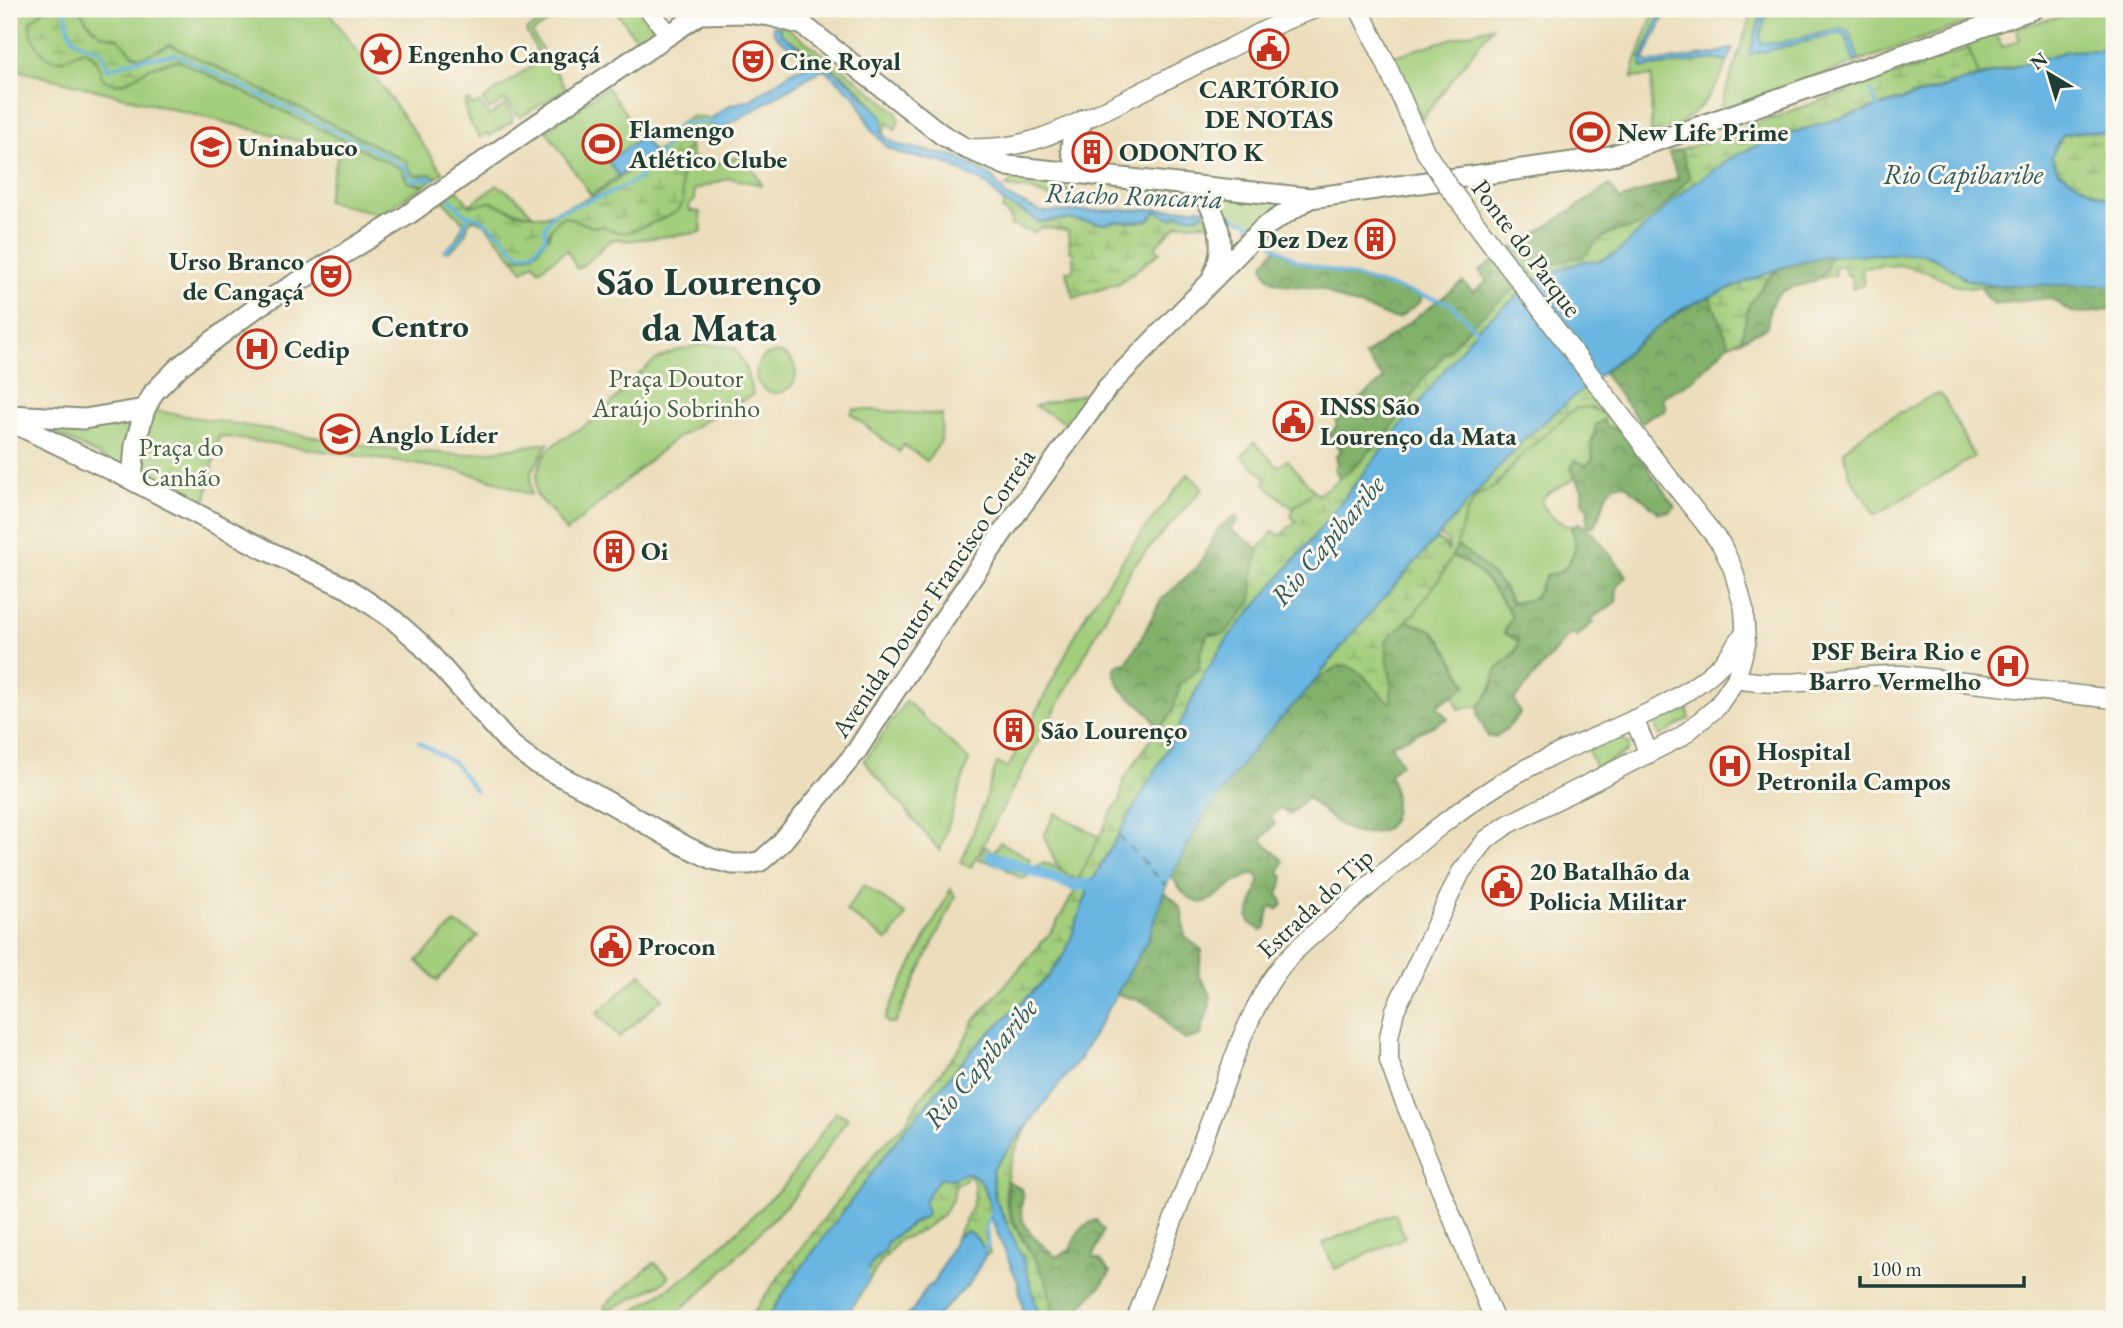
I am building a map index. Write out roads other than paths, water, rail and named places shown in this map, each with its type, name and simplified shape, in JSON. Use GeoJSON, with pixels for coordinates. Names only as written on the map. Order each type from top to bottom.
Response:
{"type":"FeatureCollection","features":[{"type":"Feature","properties":{"kind":"main road"},"geometry":{"type":"LineString","coordinates":[[132,480],[135,445],[145,409],[165,379],[247,314],[395,223],[704,12],[786,17],[941,134],[965,148],[1008,166],[1097,175],[1203,194],[1314,197],[1611,156],[1692,130],[2032,9]]}},
{"type":"Feature","properties":{"kind":"main road"},"geometry":{"type":"LineString","coordinates":[[1085,119],[1072,138],[1073,157],[1082,168],[1097,175]]}},
{"type":"Feature","properties":{"kind":"main road"},"geometry":{"type":"LineString","coordinates":[[1203,194],[1218,226],[1222,246],[1219,263],[1210,283]]}},
{"type":"Feature","properties":{"kind":"main road","name":"Avenida Doutor Francisco Correia"},"geometry":{"type":"LineString","coordinates":[[9,418],[266,550],[349,589],[420,643],[509,743],[535,763],[712,859],[733,864],[749,864],[761,861],[780,844],[856,752],[1003,532],[1107,388],[1263,228],[1314,197]]}},
{"type":"Feature","properties":{"kind":"main road","name":"Avenida Doutor Francisco Correia"},"geometry":{"type":"LineString","coordinates":[[9,418],[84,419],[145,409]]}},
{"type":"Feature","properties":{"kind":"street"},"geometry":{"type":"LineString","coordinates":[[648,9],[669,34]]}},
{"type":"Feature","properties":{"kind":"street"},"geometry":{"type":"LineString","coordinates":[[1263,30],[1293,9]]}},
{"type":"Feature","properties":{"kind":"street"},"geometry":{"type":"LineString","coordinates":[[965,148],[1000,148],[1028,144],[1085,119],[1263,30],[1316,9]]}},
{"type":"Feature","properties":{"kind":"street"},"geometry":{"type":"LineString","coordinates":[[1347,9],[1368,27]]}},
{"type":"Feature","properties":{"kind":"street","name":"Ponte do Parque"},"geometry":{"type":"LineString","coordinates":[[1359,9],[1425,150],[1450,189],[1725,551],[1744,609],[1744,652],[1735,679],[1717,707],[1681,737],[1507,825],[1487,839],[1461,872],[1395,1010],[1389,1037],[1389,1061],[1494,1319]]}},
{"type":"Feature","properties":{"kind":"street","name":"Estrada do Tip"},"geometry":{"type":"LineString","coordinates":[[1136,1319],[1242,1037],[1262,993],[1279,969],[1371,884],[1483,795],[1518,773],[1681,694],[1724,660],[1745,633]]}},
{"type":"Feature","properties":{"kind":"street"},"geometry":{"type":"LineString","coordinates":[[1735,679],[1761,682],[1871,674],[1902,675],[2114,699]]}},
{"type":"Feature","properties":{"kind":"street"},"geometry":{"type":"LineString","coordinates":[[1634,719],[1649,754]]}},
{"type":"Feature","properties":{"kind":"water"},"geometry":{"type":"Polygon","coordinates":[[[1663,9],[1668,9],[1644,59],[1648,63],[1714,54],[1733,48],[1728,61],[1716,59],[1642,68],[1641,58],[1663,9]]]}},
{"type":"Feature","properties":{"kind":"water"},"geometry":{"type":"Polygon","coordinates":[[[1763,9],[1768,9],[1760,36],[1761,43],[1779,43],[1843,28],[1850,33],[1859,60],[1854,62],[1846,37],[1842,33],[1749,55],[1763,9]]]}},
{"type":"Feature","properties":{"kind":"water"},"geometry":{"type":"Polygon","coordinates":[[[773,26],[780,28],[781,34],[852,84],[880,114],[885,137],[898,145],[958,157],[992,177],[1006,196],[1041,212],[1206,208],[1204,213],[1195,217],[1177,214],[1172,219],[1157,211],[1148,220],[1105,224],[1068,219],[1036,222],[1033,217],[1004,203],[987,185],[946,163],[904,155],[888,148],[871,129],[856,97],[825,70],[718,131],[710,119],[730,105],[750,100],[793,71],[812,64],[778,38],[773,26]]]}},
{"type":"Feature","properties":{"kind":"water","name":"Rio Capibaribe"},"geometry":{"type":"Polygon","coordinates":[[[2114,50],[2114,131],[2109,134],[2085,131],[2063,135],[2051,156],[2059,172],[2101,196],[2114,199],[2114,285],[1994,285],[1965,279],[1943,262],[1920,253],[1825,256],[1780,268],[1685,307],[1643,338],[1523,440],[1352,634],[1309,688],[1257,744],[1201,820],[1166,886],[1147,941],[1080,1058],[992,1170],[995,1198],[1025,1264],[1040,1319],[1025,1319],[1018,1282],[990,1216],[986,1193],[976,1177],[965,1173],[953,1179],[939,1179],[924,1201],[927,1215],[886,1244],[885,1250],[873,1261],[853,1297],[840,1299],[838,1319],[767,1319],[796,1275],[898,1138],[973,1049],[1047,978],[1066,952],[1090,885],[1174,737],[1204,675],[1228,638],[1303,550],[1477,329],[1542,276],[1583,261],[1599,261],[1617,253],[1686,189],[1736,155],[1777,137],[2068,51],[2114,50]]]}},
{"type":"Feature","properties":{"kind":"water"},"geometry":{"type":"Polygon","coordinates":[[[642,137],[653,152],[619,176],[608,161],[642,137]]]}},
{"type":"Feature","properties":{"kind":"water"},"geometry":{"type":"Polygon","coordinates":[[[966,1231],[974,1235],[985,1250],[985,1256],[970,1283],[934,1319],[905,1319],[926,1288],[935,1282],[956,1238],[966,1231]]]}},
{"type":"Feature","properties":{"kind":"waterway","name":"Riacho Roncaria"},"geometry":{"type":"LineString","coordinates":[[65,9],[71,34],[83,44],[101,51],[108,69],[135,60],[176,54],[390,158],[406,168],[414,181],[429,177],[433,180]]}},
{"type":"Feature","properties":{"kind":"waterway"},"geometry":{"type":"LineString","coordinates":[[1870,91],[1880,111]]}},
{"type":"Feature","properties":{"kind":"waterway","name":"Riacho Roncaria"},"geometry":{"type":"LineString","coordinates":[[447,196],[465,214],[479,218],[503,236],[516,252],[523,254],[534,251],[545,238],[545,227],[553,213],[611,193],[637,180],[669,142],[677,127],[685,123],[717,123]]}},
{"type":"Feature","properties":{"kind":"waterway","name":"Riacho Roncaria"},"geometry":{"type":"LineString","coordinates":[[1219,213],[1229,214],[1253,225]]}},
{"type":"Feature","properties":{"kind":"waterway"},"geometry":{"type":"LineString","coordinates":[[445,251],[460,240],[468,215]]}},
{"type":"Feature","properties":{"kind":"waterway","name":"Riacho Roncaria"},"geometry":{"type":"LineString","coordinates":[[1272,244],[1297,261],[1450,303],[1478,332]]}},
{"type":"Feature","properties":{"kind":"waterway"},"geometry":{"type":"LineString","coordinates":[[419,742],[454,763],[476,791]]}},
{"type":"Feature","properties":{"kind":"waterway"},"geometry":{"type":"LineString","coordinates":[[991,856],[1073,885],[1090,885],[1105,889]]}},
{"type":"Feature","properties":{"kind":"waterway"},"geometry":{"type":"LineString","coordinates":[[985,1250],[988,1245],[986,1226],[993,1208]]}},
{"type":"Feature","properties":{"kind":"waterway","name":"Rio Capibaribe"},"geometry":{"type":"LineString","coordinates":[[831,1319],[860,1276]]}},
{"type":"Feature","properties":{"kind":"place","name":"CARTÓRIO DE NOTAS"},"geometry":{"type":"Point","coordinates":[1269,49]}},
{"type":"Feature","properties":{"kind":"place","name":"Engenho Cangaçá"},"geometry":{"type":"Point","coordinates":[381,54]}},
{"type":"Feature","properties":{"kind":"place","name":"Cine Royal"},"geometry":{"type":"Point","coordinates":[753,61]}},
{"type":"Feature","properties":{"kind":"place","name":"New Life Prime"},"geometry":{"type":"Point","coordinates":[1590,132]}},
{"type":"Feature","properties":{"kind":"place","name":"Flamengo Atlético Clube"},"geometry":{"type":"Point","coordinates":[602,144]}},
{"type":"Feature","properties":{"kind":"place","name":"Uninabuco"},"geometry":{"type":"Point","coordinates":[211,147]}},
{"type":"Feature","properties":{"kind":"place","name":"ODONTO K"},"geometry":{"type":"Point","coordinates":[1092,152]}},
{"type":"Feature","properties":{"kind":"place","name":"Dez Dez"},"geometry":{"type":"Point","coordinates":[1375,239]}},
{"type":"Feature","properties":{"kind":"place","name":"Urso Branco de Cangaçá"},"geometry":{"type":"Point","coordinates":[331,276]}},
{"type":"Feature","properties":{"kind":"place","name":"Cedip"},"geometry":{"type":"Point","coordinates":[257,349]}},
{"type":"Feature","properties":{"kind":"place","name":"INSS São Lourenço da Mata"},"geometry":{"type":"Point","coordinates":[1293,421]}},
{"type":"Feature","properties":{"kind":"place","name":"Anglo Líder"},"geometry":{"type":"Point","coordinates":[340,434]}},
{"type":"Feature","properties":{"kind":"place","name":"Oi"},"geometry":{"type":"Point","coordinates":[614,551]}},
{"type":"Feature","properties":{"kind":"place","name":"PSF Beira Rio e Barro Vermelho"},"geometry":{"type":"Point","coordinates":[2008,666]}},
{"type":"Feature","properties":{"kind":"place","name":"São Lourenço"},"geometry":{"type":"Point","coordinates":[1014,730]}},
{"type":"Feature","properties":{"kind":"place","name":"Hospital Petronila Campos"},"geometry":{"type":"Point","coordinates":[1730,766]}},
{"type":"Feature","properties":{"kind":"place","name":"20 Batalhão da Policia Militar"},"geometry":{"type":"Point","coordinates":[1502,886]}},
{"type":"Feature","properties":{"kind":"place","name":"Procon"},"geometry":{"type":"Point","coordinates":[611,946]}},
{"type":"Feature","properties":{"kind":"district","name":"São Lourenço da Mata"},"geometry":{"type":"Point","coordinates":[709,304]}},
{"type":"Feature","properties":{"kind":"district","name":"Centro"},"geometry":{"type":"Point","coordinates":[420,325]}},
{"type":"Feature","properties":{"kind":"park label","name":"Praça Doutor Araújo Sobrinho"},"geometry":{"type":"Point","coordinates":[676,393]}},
{"type":"Feature","properties":{"kind":"park label","name":"Praça do Canhão"},"geometry":{"type":"Point","coordinates":[181,462]}}]}
